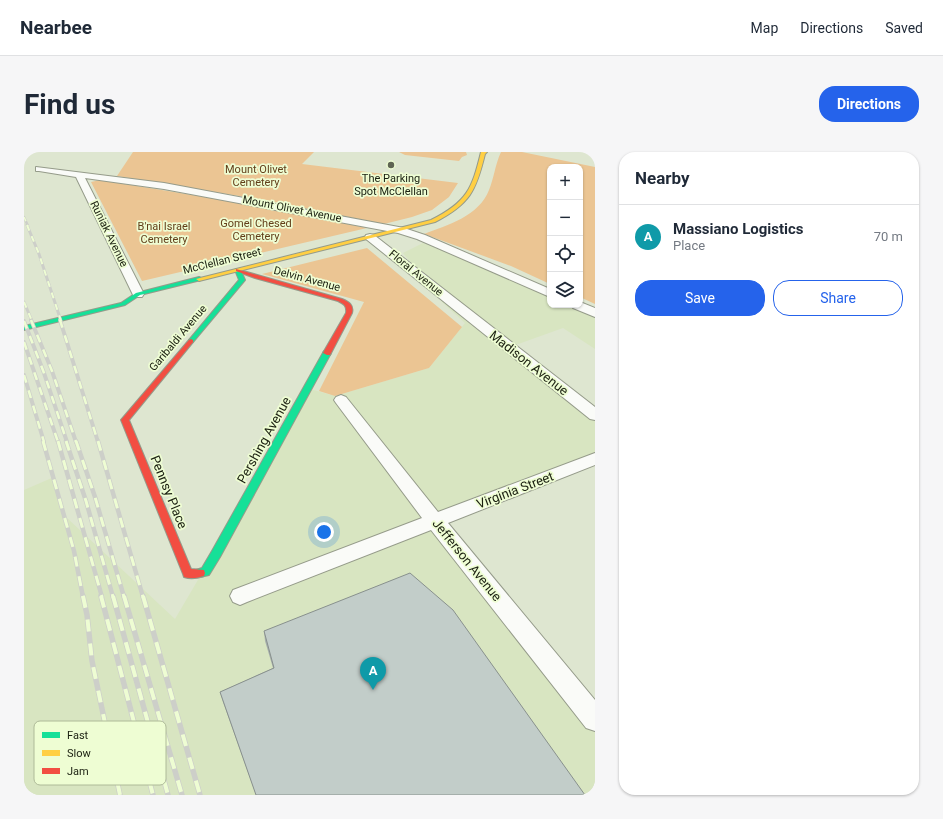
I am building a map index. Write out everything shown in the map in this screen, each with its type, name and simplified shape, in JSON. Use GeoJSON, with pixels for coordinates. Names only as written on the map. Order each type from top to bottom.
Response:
{"type":"FeatureCollection","features":[{"type":"Feature","properties":{"kind":"street","name":"McClellan Street"},"geometry":{"type":"LineString","coordinates":[[24,328],[123,304],[138,294],[400,230],[441,218],[462,204],[472,190],[484,152]]}},
{"type":"Feature","properties":{"kind":"street","name":"Mount Olivet Avenue"},"geometry":{"type":"LineString","coordinates":[[38,169],[238,199],[400,230],[547,293]]}},
{"type":"Feature","properties":{"kind":"street","name":"Runiak Avenue"},"geometry":{"type":"LineString","coordinates":[[79,174],[138,294]]}},
{"type":"Feature","properties":{"kind":"street","name":"Floral Avenue"},"geometry":{"type":"LineString","coordinates":[[370,237],[462,310]]}},
{"type":"Feature","properties":{"kind":"street","name":"Delvin Avenue"},"geometry":{"type":"LineString","coordinates":[[238,270],[257,277],[340,300],[348,304]]}},
{"type":"Feature","properties":{"kind":"street","name":"Garibaldi Avenue"},"geometry":{"type":"LineString","coordinates":[[126,420],[242,280],[238,270]]}},
{"type":"Feature","properties":{"kind":"street","name":"Pershing Avenue"},"geometry":{"type":"LineString","coordinates":[[188,574],[205,572],[216,554],[349,312],[350,308],[348,304]]}},
{"type":"Feature","properties":{"kind":"street"},"geometry":{"type":"LineString","coordinates":[[583,308],[595,313]]}},
{"type":"Feature","properties":{"kind":"street","name":"Madison Avenue"},"geometry":{"type":"LineString","coordinates":[[462,310],[595,415]]}},
{"type":"Feature","properties":{"kind":"street","name":"Jefferson Avenue"},"geometry":{"type":"LineString","coordinates":[[341,400],[435,521],[595,719]]}},
{"type":"Feature","properties":{"kind":"street","name":"Pennsy Place"},"geometry":{"type":"LineString","coordinates":[[126,420],[188,574]]}},
{"type":"Feature","properties":{"kind":"street","name":"Virginia Street"},"geometry":{"type":"LineString","coordinates":[[240,596],[595,459]]}},
{"type":"Feature","properties":{"kind":"shaded area"},"geometry":{"type":"Polygon","coordinates":[[[423,243],[468,256],[547,291],[547,308],[583,308],[583,306],[595,311],[595,349],[563,328],[510,347],[595,416],[595,453],[435,514],[595,714],[595,795],[24,795],[24,490],[54,477],[66,517],[175,619],[310,389],[335,396],[429,368],[465,323],[443,303],[403,253],[423,243]]]}},
{"type":"Feature","properties":{"kind":"green space","name":"Mount Olivet Cemetery"},"geometry":{"type":"Polygon","coordinates":[[[133,152],[314,152],[302,164],[458,183],[449,197],[432,210],[384,224],[264,200],[117,176],[133,152]]]}},
{"type":"Feature","properties":{"kind":"green space"},"geometry":{"type":"Polygon","coordinates":[[[399,152],[466,152],[467,155],[462,157],[459,161],[405,155],[399,152]]]}},
{"type":"Feature","properties":{"kind":"green space"},"geometry":{"type":"Polygon","coordinates":[[[501,152],[522,152],[580,164],[547,164],[547,283],[511,266],[424,234],[462,218],[478,207],[489,190],[501,152]]]}},
{"type":"Feature","properties":{"kind":"green space"},"geometry":{"type":"Polygon","coordinates":[[[583,165],[595,167],[595,304],[583,298],[583,165]]]}},
{"type":"Feature","properties":{"kind":"green space","name":"B'nai Israel Cemetery"},"geometry":{"type":"Polygon","coordinates":[[[100,180],[254,205],[367,228],[142,281],[91,182],[100,180]]]}},
{"type":"Feature","properties":{"kind":"green space"},"geometry":{"type":"Polygon","coordinates":[[[367,248],[462,327],[429,368],[335,396],[319,391],[364,302],[262,274],[367,248]]]}},
{"type":"Feature","properties":{"kind":"building"},"geometry":{"type":"Polygon","coordinates":[[[410,573],[453,610],[585,795],[256,795],[220,692],[274,668],[264,631],[410,573]]]}},
{"type":"Feature","properties":{"kind":"railway"},"geometry":{"type":"LineString","coordinates":[[24,217],[28,226]]}},
{"type":"Feature","properties":{"kind":"railway"},"geometry":{"type":"LineString","coordinates":[[27,225],[39,254],[61,321]]}},
{"type":"Feature","properties":{"kind":"railway"},"geometry":{"type":"LineString","coordinates":[[24,302],[32,321]]}},
{"type":"Feature","properties":{"kind":"railway"},"geometry":{"type":"LineString","coordinates":[[31,320],[52,371],[76,442]]}},
{"type":"Feature","properties":{"kind":"railway"},"geometry":{"type":"LineString","coordinates":[[60,320],[98,442]]}},
{"type":"Feature","properties":{"kind":"railway"},"geometry":{"type":"LineString","coordinates":[[24,321],[44,373],[67,442]]}},
{"type":"Feature","properties":{"kind":"railway"},"geometry":{"type":"LineString","coordinates":[[24,342],[58,442]]}},
{"type":"Feature","properties":{"kind":"railway"},"geometry":{"type":"LineString","coordinates":[[24,375],[44,442]]}},
{"type":"Feature","properties":{"kind":"railway"},"geometry":{"type":"LineString","coordinates":[[43,441],[74,551],[83,597]]}},
{"type":"Feature","properties":{"kind":"railway"},"geometry":{"type":"LineString","coordinates":[[58,441],[102,597]]}},
{"type":"Feature","properties":{"kind":"railway"},"geometry":{"type":"LineString","coordinates":[[66,441],[86,501],[113,597]]}},
{"type":"Feature","properties":{"kind":"railway"},"geometry":{"type":"LineString","coordinates":[[76,441],[95,497],[124,597]]}},
{"type":"Feature","properties":{"kind":"railway"},"geometry":{"type":"LineString","coordinates":[[98,441],[143,597]]}},
{"type":"Feature","properties":{"kind":"railway"},"geometry":{"type":"LineString","coordinates":[[83,596],[87,615],[92,661],[105,721]]}},
{"type":"Feature","properties":{"kind":"railway"},"geometry":{"type":"LineString","coordinates":[[101,596],[134,721]]}},
{"type":"Feature","properties":{"kind":"railway"},"geometry":{"type":"LineString","coordinates":[[113,596],[148,721]]}},
{"type":"Feature","properties":{"kind":"railway"},"geometry":{"type":"LineString","coordinates":[[124,596],[160,721]]}},
{"type":"Feature","properties":{"kind":"railway"},"geometry":{"type":"LineString","coordinates":[[143,596],[200,795]]}},
{"type":"Feature","properties":{"kind":"railway"},"geometry":{"type":"LineString","coordinates":[[166,740],[182,795]]}},
{"type":"Feature","properties":{"kind":"railway"},"geometry":{"type":"LineString","coordinates":[[118,785],[120,795]]}},
{"type":"Feature","properties":{"kind":"railway"},"geometry":{"type":"LineString","coordinates":[[150,785],[153,795]]}},
{"type":"Feature","properties":{"kind":"railway"},"geometry":{"type":"LineString","coordinates":[[165,785],[168,795]]}},
{"type":"Feature","properties":{"kind":"traffic: fast"},"geometry":{"type":"LineString","coordinates":[[191,341],[242,280],[238,270]]}},
{"type":"Feature","properties":{"kind":"traffic: fast"},"geometry":{"type":"LineString","coordinates":[[24,328],[123,304],[138,294],[199,279]]}},
{"type":"Feature","properties":{"kind":"traffic: fast"},"geometry":{"type":"LineString","coordinates":[[200,573],[205,572],[216,554],[327,353]]}},
{"type":"Feature","properties":{"kind":"traffic: slow"},"geometry":{"type":"LineString","coordinates":[[199,279],[433,221],[445,215],[463,202],[473,186],[483,152]]}},
{"type":"Feature","properties":{"kind":"traffic: jam"},"geometry":{"type":"LineString","coordinates":[[238,270],[257,277],[345,302],[348,305],[349,313],[327,353]]}},
{"type":"Feature","properties":{"kind":"traffic: jam"},"geometry":{"type":"LineString","coordinates":[[191,341],[125,420],[188,574],[200,573]]}},
{"type":"Feature","properties":{"kind":"place","name":"The Parking Spot McClellan"},"geometry":{"type":"Point","coordinates":[391,165]}},
{"type":"Feature","properties":{"kind":"place","name":"Massiano Logistics"},"geometry":{"type":"Point","coordinates":[373,690]}},
{"type":"Feature","properties":{"kind":"park label","name":"Gomel Chesed Cemetery"},"geometry":{"type":"Point","coordinates":[256,229]}}]}
